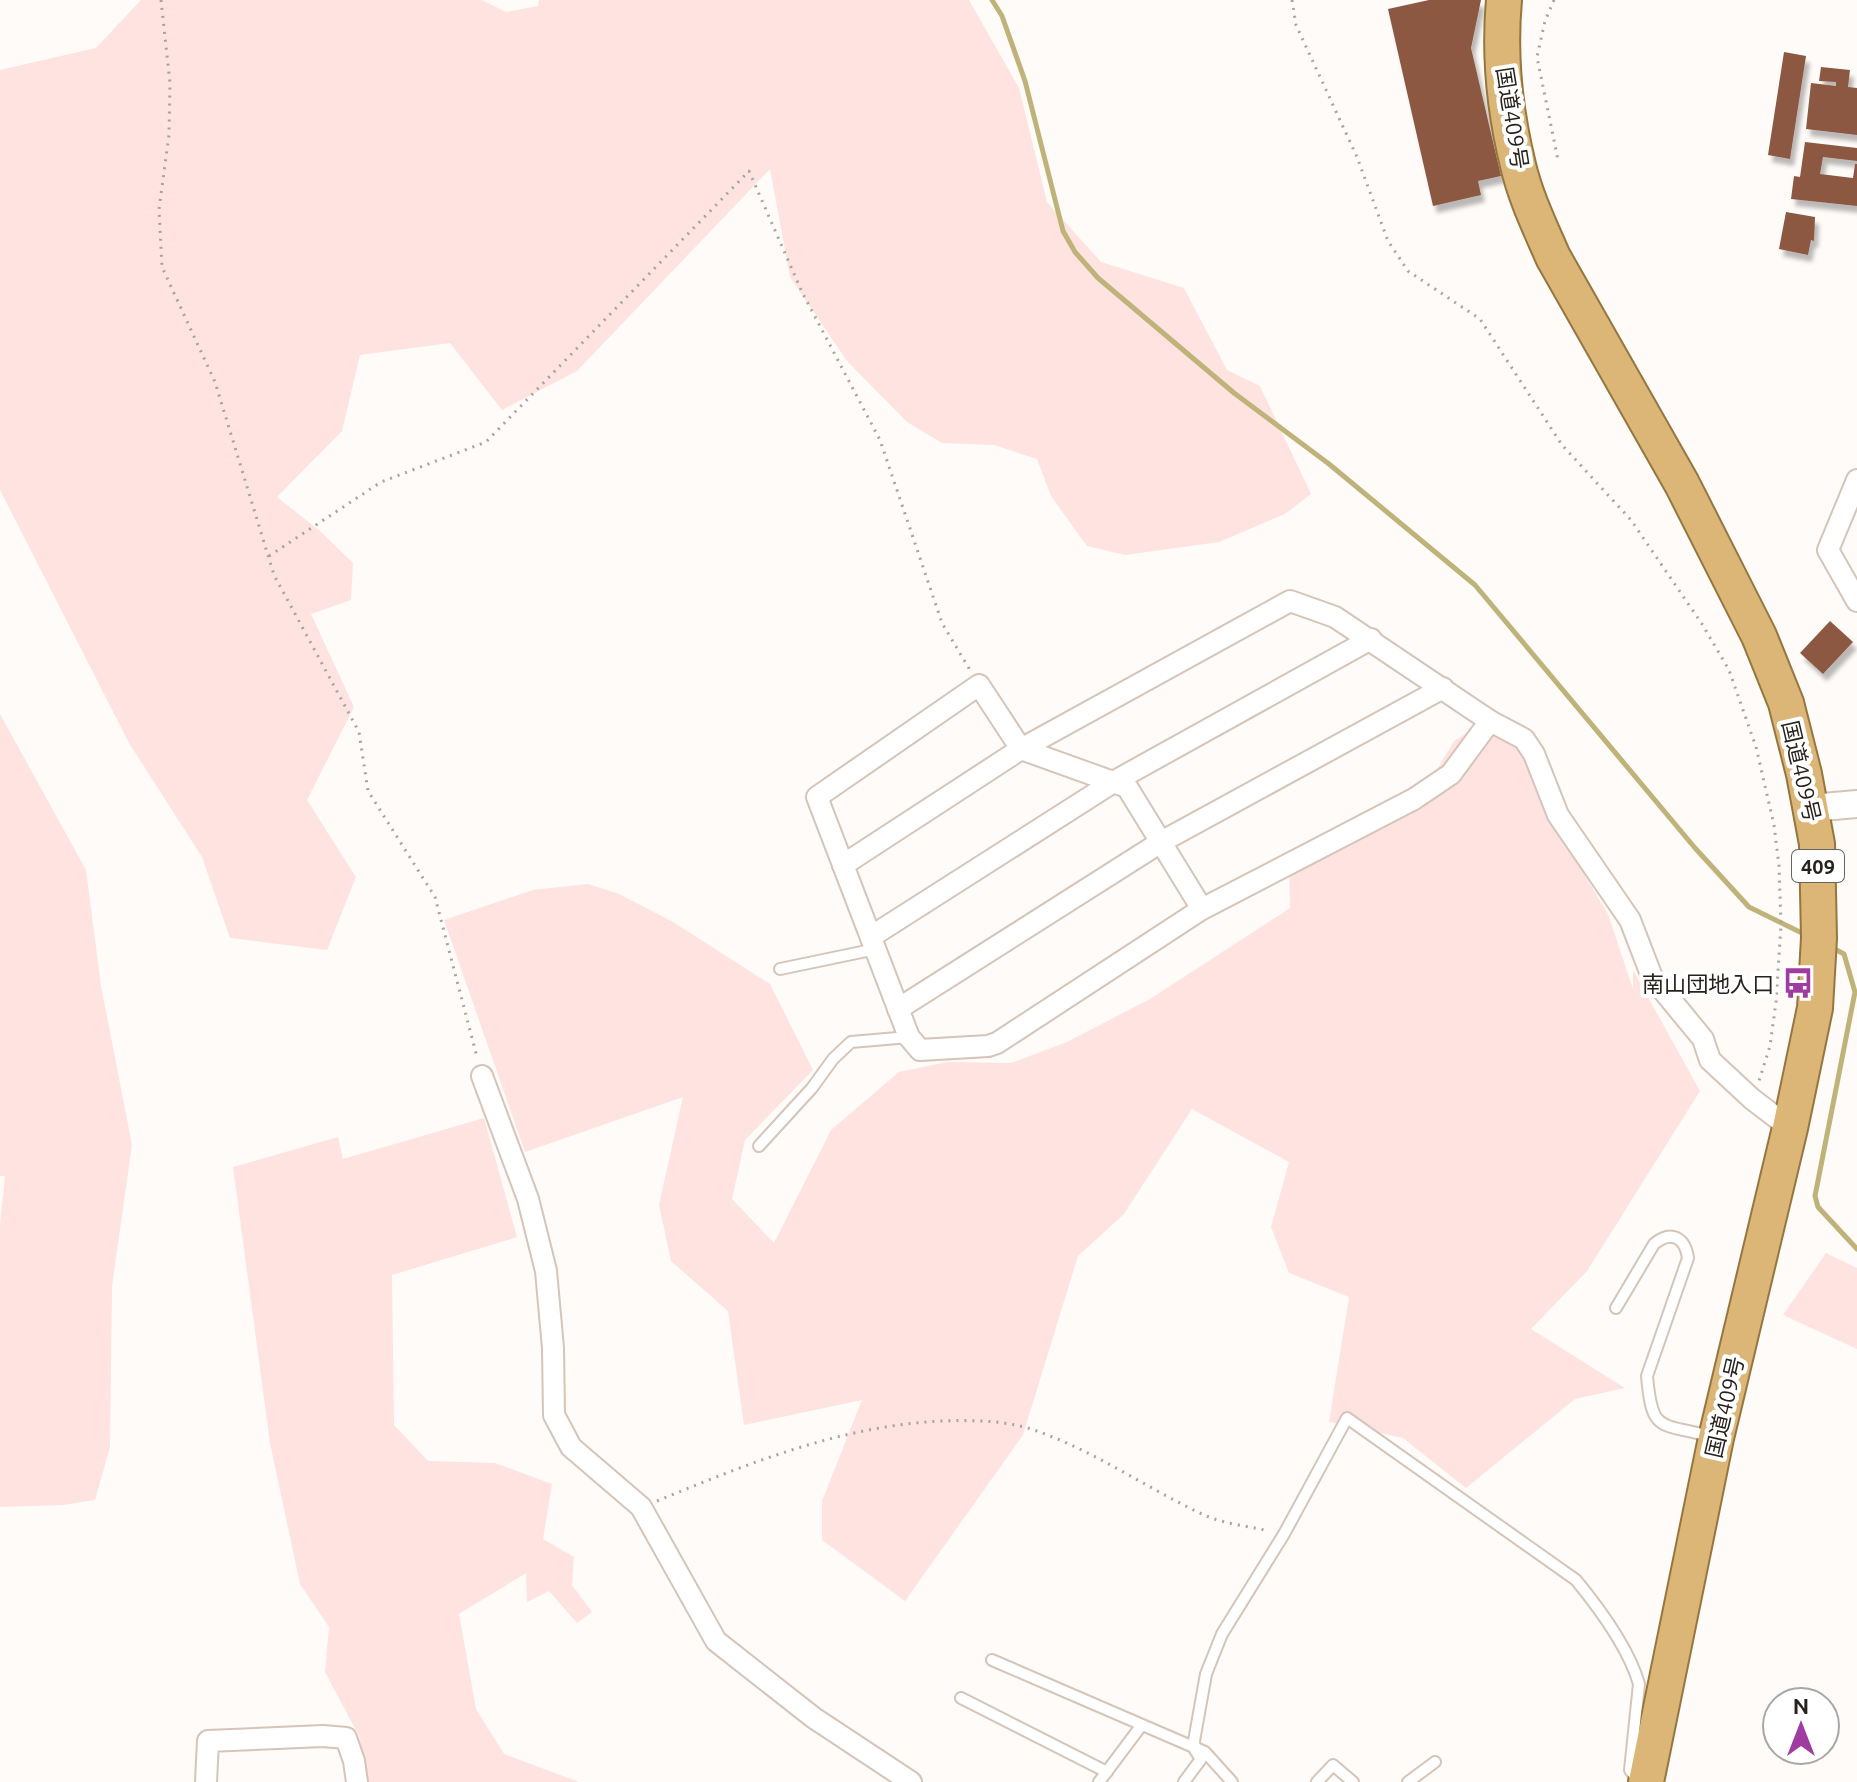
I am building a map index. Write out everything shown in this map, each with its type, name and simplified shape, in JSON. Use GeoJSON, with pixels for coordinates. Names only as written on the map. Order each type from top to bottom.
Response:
{"type":"FeatureCollection","features":[{"type":"Feature","properties":{"kind":"highway","name":"国道409号"},"geometry":{"type":"LineString","coordinates":[[1504,0],[1504,68],[1509,118],[1518,167],[1537,220],[1553,257],[1682,484],[1759,636],[1786,703],[1817,844],[1819,938],[1815,1008],[1790,1128],[1716,1438],[1643,1782]]}},
{"type":"Feature","properties":{"kind":"street"},"geometry":{"type":"LineString","coordinates":[[1857,480],[1828,550],[1857,601]]}},
{"type":"Feature","properties":{"kind":"street"},"geometry":{"type":"LineString","coordinates":[[843,865],[1021,749],[1290,601],[1335,617],[1490,721],[1524,739],[1534,754],[1558,815],[1630,920],[1652,977],[1703,1039],[1710,1060],[1752,1099],[1790,1128]]}},
{"type":"Feature","properties":{"kind":"street"},"geometry":{"type":"LineString","coordinates":[[874,942],[1115,781],[1371,639]]}},
{"type":"Feature","properties":{"kind":"street"},"geometry":{"type":"LineString","coordinates":[[1202,909],[1127,787],[1021,749],[979,685],[817,797],[909,1037],[920,1050],[988,1046],[1202,909],[1414,799],[1451,774],[1490,721]]}},
{"type":"Feature","properties":{"kind":"street"},"geometry":{"type":"LineString","coordinates":[[898,1009],[1161,842],[1443,688]]}},
{"type":"Feature","properties":{"kind":"street"},"geometry":{"type":"LineString","coordinates":[[1811,808],[1857,804]]}},
{"type":"Feature","properties":{"kind":"street"},"geometry":{"type":"LineString","coordinates":[[482,1076],[528,1199],[546,1271],[553,1348],[554,1415],[571,1447],[641,1507],[716,1641],[814,1718],[911,1782]]}},
{"type":"Feature","properties":{"kind":"street"},"geometry":{"type":"LineString","coordinates":[[206,1782],[208,1741],[323,1736],[346,1738],[357,1782]]}},
{"type":"Feature","properties":{"kind":"lane"},"geometry":{"type":"LineString","coordinates":[[780,969],[874,942]]}},
{"type":"Feature","properties":{"kind":"lane"},"geometry":{"type":"LineString","coordinates":[[759,1146],[851,1042],[909,1037]]}},
{"type":"Feature","properties":{"kind":"lane"},"geometry":{"type":"LineString","coordinates":[[1616,1308],[1654,1244],[1664,1236],[1673,1235],[1681,1240],[1687,1248],[1688,1258],[1647,1376],[1648,1394],[1652,1415],[1659,1423],[1716,1438]]}},
{"type":"Feature","properties":{"kind":"lane"},"geometry":{"type":"LineString","coordinates":[[1184,1782],[1201,1759],[1194,1741],[1206,1674],[1222,1634],[1284,1534],[1347,1418],[1576,1580],[1595,1604],[1635,1671],[1639,1684],[1630,1770],[1643,1782]]}},
{"type":"Feature","properties":{"kind":"lane"},"geometry":{"type":"LineString","coordinates":[[992,1660],[1205,1752],[1232,1782]]}},
{"type":"Feature","properties":{"kind":"lane"},"geometry":{"type":"LineString","coordinates":[[961,1698],[1107,1772]]}},
{"type":"Feature","properties":{"kind":"lane"},"geometry":{"type":"LineString","coordinates":[[1099,1782],[1141,1726]]}},
{"type":"Feature","properties":{"kind":"lane"},"geometry":{"type":"LineString","coordinates":[[1408,1782],[1435,1762]]}},
{"type":"Feature","properties":{"kind":"lane"},"geometry":{"type":"LineString","coordinates":[[1317,1782],[1333,1765],[1353,1782]]}},
{"type":"Feature","properties":{"kind":"path"},"geometry":{"type":"LineString","coordinates":[[161,0],[170,83],[169,135],[159,209],[162,267],[215,382],[257,528],[274,575],[359,732],[368,791],[435,897],[482,1076]]}},
{"type":"Feature","properties":{"kind":"path"},"geometry":{"type":"LineString","coordinates":[[1292,0],[1296,25],[1357,157],[1388,241],[1408,271],[1480,319],[1562,445],[1631,520],[1702,624],[1729,670],[1756,747],[1774,825],[1779,866],[1781,925],[1776,1002],[1770,1046],[1752,1099]]}},
{"type":"Feature","properties":{"kind":"path"},"geometry":{"type":"LineString","coordinates":[[1554,0],[1545,21],[1537,57],[1558,160]]}},
{"type":"Feature","properties":{"kind":"path"},"geometry":{"type":"LineString","coordinates":[[269,556],[381,482],[486,442],[749,171],[802,292],[880,440],[942,623],[979,685]]}},
{"type":"Feature","properties":{"kind":"path"},"geometry":{"type":"LineString","coordinates":[[641,1507],[760,1459],[851,1433],[899,1423],[971,1420],[1032,1429],[1099,1459],[1207,1516],[1284,1534]]}},
{"type":"Feature","properties":{"kind":"shaded area"},"geometry":{"type":"Polygon","coordinates":[[[141,0],[482,0],[506,12],[538,6],[539,0],[969,0],[1019,88],[1047,202],[1101,262],[1184,288],[1227,370],[1260,386],[1311,494],[1285,514],[1219,542],[1125,555],[1087,546],[1051,496],[1037,459],[994,445],[942,443],[907,422],[847,361],[790,277],[770,169],[577,371],[502,410],[450,343],[360,355],[342,431],[277,497],[320,531],[353,563],[351,600],[311,614],[354,707],[307,800],[356,877],[327,950],[230,938],[202,857],[129,743],[0,490],[0,70],[96,48],[141,0]]]}},
{"type":"Feature","properties":{"kind":"shaded area"},"geometry":{"type":"Polygon","coordinates":[[[0,714],[86,870],[101,986],[132,1145],[112,1286],[110,1447],[95,1500],[63,1505],[0,1507],[0,1225],[5,1176],[0,1176],[0,714]]]}},
{"type":"Feature","properties":{"kind":"shaded area"},"geometry":{"type":"Polygon","coordinates":[[[1489,718],[1515,737],[1556,827],[1608,914],[1633,989],[1633,970],[1700,1091],[1587,1271],[1531,1329],[1625,1388],[1575,1399],[1466,1488],[1403,1438],[1329,1422],[1349,1297],[1289,1273],[1271,1227],[1289,1162],[1192,1109],[1124,1214],[1078,1256],[1023,1435],[905,1601],[822,1540],[822,1501],[862,1400],[744,1425],[728,1311],[671,1261],[659,1205],[683,1097],[525,1152],[444,920],[533,890],[588,884],[619,894],[673,922],[770,984],[813,1070],[745,1140],[732,1199],[774,1243],[831,1130],[899,1072],[947,1062],[1011,1063],[1067,1042],[1150,999],[1290,908],[1289,856],[1426,788],[1454,741],[1489,718]]]}},
{"type":"Feature","properties":{"kind":"shaded area"},"geometry":{"type":"Polygon","coordinates":[[[484,1118],[517,1237],[392,1275],[394,1425],[428,1461],[495,1463],[552,1484],[543,1539],[574,1557],[572,1585],[592,1612],[577,1623],[549,1591],[527,1602],[526,1573],[459,1614],[476,1709],[504,1754],[579,1782],[368,1782],[359,1736],[325,1672],[329,1627],[300,1584],[270,1443],[233,1167],[338,1137],[343,1159],[484,1118]]]}},
{"type":"Feature","properties":{"kind":"shaded area"},"geometry":{"type":"Polygon","coordinates":[[[1826,1253],[1857,1268],[1857,1349],[1783,1315],[1826,1253]]]}},
{"type":"Feature","properties":{"kind":"building"},"geometry":{"type":"Polygon","coordinates":[[[1429,0],[1481,0],[1471,48],[1501,176],[1478,181],[1481,195],[1433,206],[1388,9],[1429,0]]]}},
{"type":"Feature","properties":{"kind":"building"},"geometry":{"type":"Polygon","coordinates":[[[1784,52],[1806,56],[1790,159],[1768,155],[1784,52]]]}},
{"type":"Feature","properties":{"kind":"building"},"geometry":{"type":"Polygon","coordinates":[[[1821,67],[1850,70],[1848,87],[1857,88],[1857,135],[1806,129],[1811,83],[1836,86],[1836,82],[1819,81],[1821,67]]]}},
{"type":"Feature","properties":{"kind":"building"},"geometry":{"type":"Polygon","coordinates":[[[1805,142],[1857,148],[1857,161],[1823,157],[1820,174],[1853,178],[1857,164],[1857,206],[1791,199],[1794,176],[1800,177],[1805,142]]]}},
{"type":"Feature","properties":{"kind":"building"},"geometry":{"type":"Polygon","coordinates":[[[1786,212],[1815,217],[1814,241],[1811,240],[1808,255],[1779,249],[1786,212]]]}},
{"type":"Feature","properties":{"kind":"building"},"geometry":{"type":"Polygon","coordinates":[[[1830,621],[1853,642],[1823,674],[1800,653],[1830,621]]]}},
{"type":"Feature","properties":{"kind":"waterway"},"geometry":{"type":"LineString","coordinates":[[992,0],[1002,16],[1025,81],[1063,231],[1075,252],[1098,278],[1234,393],[1329,464],[1475,585],[1695,848],[1749,907],[1808,936]]}},
{"type":"Feature","properties":{"kind":"waterway"},"geometry":{"type":"LineString","coordinates":[[1831,947],[1844,954],[1855,992],[1815,1196],[1818,1207],[1857,1249]]}},
{"type":"Feature","properties":{"kind":"place","name":"南山団地入口"},"geometry":{"type":"Point","coordinates":[1798,983]}}]}
